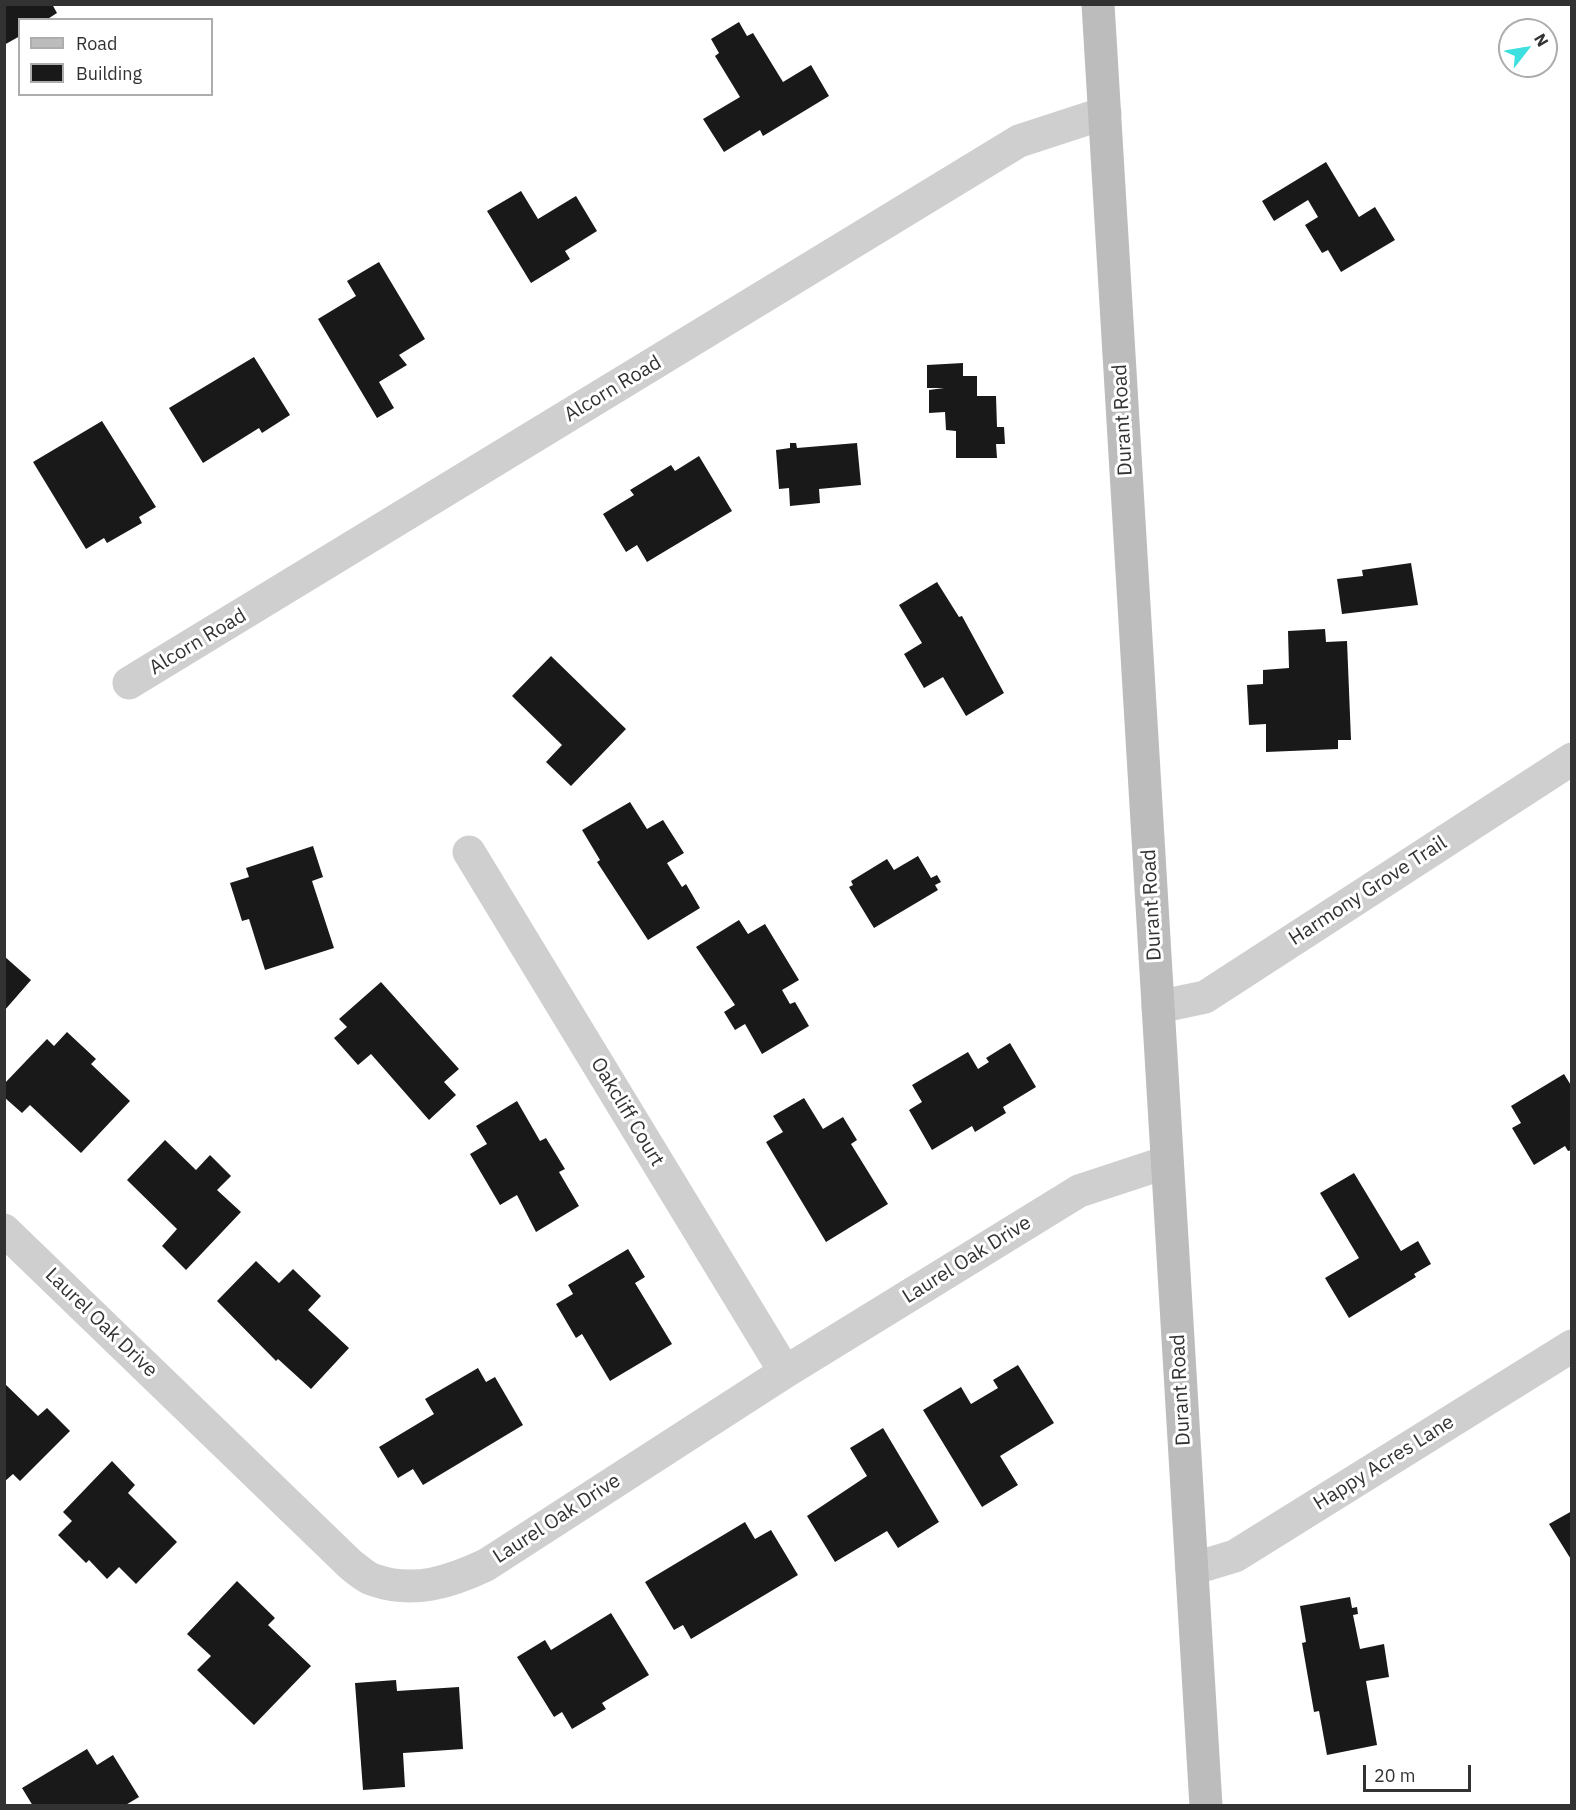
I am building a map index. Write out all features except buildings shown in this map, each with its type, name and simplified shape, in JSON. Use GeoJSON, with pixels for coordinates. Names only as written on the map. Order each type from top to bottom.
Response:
{"type":"FeatureCollection","features":[{"type":"Feature","properties":{"kind":"street","name":"Durant Road"},"geometry":{"type":"LineString","coordinates":[[1098,4],[1206,1806]]}},
{"type":"Feature","properties":{"kind":"street","name":"Alcorn Road"},"geometry":{"type":"LineString","coordinates":[[129,683],[1019,141],[1105,113]]}},
{"type":"Feature","properties":{"kind":"street","name":"Harmony Grove Trail"},"geometry":{"type":"LineString","coordinates":[[1158,1007],[1205,997],[1572,759]]}},
{"type":"Feature","properties":{"kind":"street","name":"Oakcliff Court"},"geometry":{"type":"LineString","coordinates":[[469,852],[785,1372]]}},
{"type":"Feature","properties":{"kind":"street","name":"Laurel Oak Drive"},"geometry":{"type":"LineString","coordinates":[[4,1230],[351,1565],[373,1580],[428,1586],[454,1580],[486,1565],[785,1372],[1079,1191],[1167,1162]]}},
{"type":"Feature","properties":{"kind":"street","name":"Happy Acres Lane"},"geometry":{"type":"LineString","coordinates":[[1192,1569],[1235,1556],[1572,1346]]}}]}
